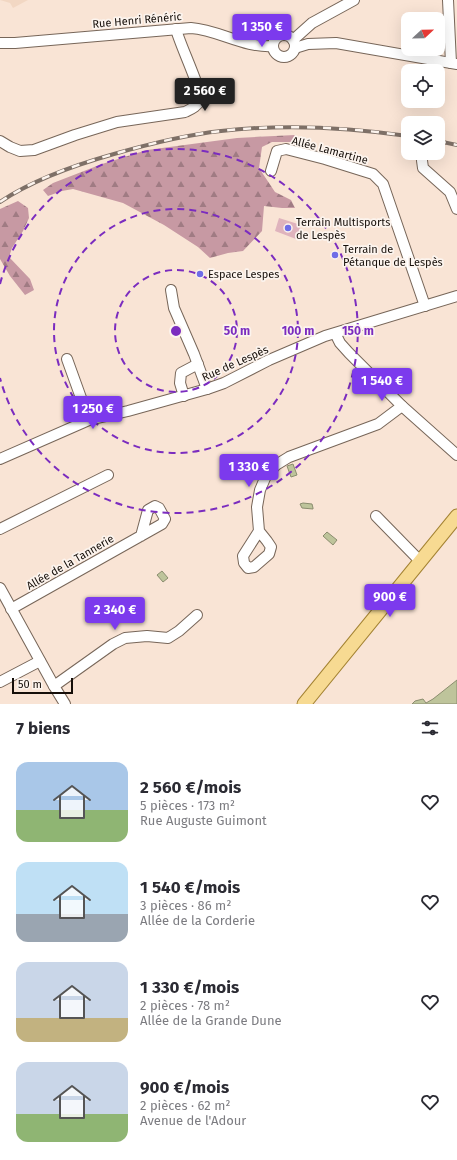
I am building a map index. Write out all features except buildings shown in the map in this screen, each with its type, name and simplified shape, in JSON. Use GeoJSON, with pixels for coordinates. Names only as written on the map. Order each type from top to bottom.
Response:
{"type":"FeatureCollection","features":[{"type":"Feature","properties":{"kind":"main road"},"geometry":{"type":"LineString","coordinates":[[304,704],[457,516]]}},
{"type":"Feature","properties":{"kind":"street"},"geometry":{"type":"LineString","coordinates":[[294,44],[288,35],[281,35],[275,39],[273,46],[278,55],[286,57],[292,54],[294,44],[312,23],[354,0]]}},
{"type":"Feature","properties":{"kind":"street"},"geometry":{"type":"LineString","coordinates":[[294,44],[336,43],[454,64],[448,0]]}},
{"type":"Feature","properties":{"kind":"street","name":"Rue Henri Rénéric"},"geometry":{"type":"LineString","coordinates":[[0,43],[191,28],[201,29],[250,45],[265,47],[273,46]]}},
{"type":"Feature","properties":{"kind":"street"},"geometry":{"type":"LineString","coordinates":[[0,141],[20,151],[34,150],[117,122],[185,112],[194,107],[200,100],[200,95],[176,29]]}},
{"type":"Feature","properties":{"kind":"street","name":"Allée Lamartine"},"geometry":{"type":"LineString","coordinates":[[271,171],[278,151],[286,149],[373,174],[384,184],[425,306]]}},
{"type":"Feature","properties":{"kind":"street"},"geometry":{"type":"LineString","coordinates":[[422,160],[423,168],[450,192],[457,209]]}},
{"type":"Feature","properties":{"kind":"street"},"geometry":{"type":"LineString","coordinates":[[171,290],[174,308],[207,389]]}},
{"type":"Feature","properties":{"kind":"street","name":"Rue de Lespès"},"geometry":{"type":"LineString","coordinates":[[0,459],[89,420],[128,411],[207,389],[224,383],[269,360],[326,336],[457,296]]}},
{"type":"Feature","properties":{"kind":"street"},"geometry":{"type":"LineString","coordinates":[[337,333],[340,343],[402,406],[457,455]]}},
{"type":"Feature","properties":{"kind":"street"},"geometry":{"type":"LineString","coordinates":[[67,359],[89,420]]}},
{"type":"Feature","properties":{"kind":"street"},"geometry":{"type":"LineString","coordinates":[[184,396],[180,383],[181,373],[198,364]]}},
{"type":"Feature","properties":{"kind":"street"},"geometry":{"type":"LineString","coordinates":[[259,531],[257,507],[260,490],[266,476],[276,465],[289,457],[378,424],[402,406]]}},
{"type":"Feature","properties":{"kind":"street"},"geometry":{"type":"LineString","coordinates":[[0,529],[108,475]]}},
{"type":"Feature","properties":{"kind":"street"},"geometry":{"type":"LineString","coordinates":[[376,516],[420,561]]}},
{"type":"Feature","properties":{"kind":"street","name":"Allée de la Tannerie"},"geometry":{"type":"LineString","coordinates":[[11,609],[141,536]]}},
{"type":"Feature","properties":{"kind":"street"},"geometry":{"type":"LineString","coordinates":[[0,588],[65,704]]}},
{"type":"Feature","properties":{"kind":"street"},"geometry":{"type":"LineString","coordinates":[[54,686],[93,657],[125,638],[147,636],[168,638],[179,631],[197,615]]}},
{"type":"Feature","properties":{"kind":"street"},"geometry":{"type":"LineString","coordinates":[[0,682],[40,661]]}},
{"type":"Feature","properties":{"kind":"shaded area"},"geometry":{"type":"Polygon","coordinates":[[[0,0],[28,0],[13,8],[10,3],[0,0]]]}},
{"type":"Feature","properties":{"kind":"shaded area","name":"Terrain Multisports de Lespès"},"geometry":{"type":"Polygon","coordinates":[[[279,218],[301,225],[296,239],[275,231],[279,218]]]}},
{"type":"Feature","properties":{"kind":"shaded area"},"geometry":{"type":"Polygon","coordinates":[[[293,464],[297,475],[291,477],[287,466],[293,464]]]}},
{"type":"Feature","properties":{"kind":"shaded area"},"geometry":{"type":"Polygon","coordinates":[[[300,504],[312,504],[313,509],[302,508],[300,504]]]}},
{"type":"Feature","properties":{"kind":"shaded area"},"geometry":{"type":"Polygon","coordinates":[[[327,532],[337,540],[333,545],[323,536],[327,532]]]}},
{"type":"Feature","properties":{"kind":"shaded area"},"geometry":{"type":"Polygon","coordinates":[[[162,571],[168,578],[163,582],[157,575],[162,571]]]}},
{"type":"Feature","properties":{"kind":"shaded area"},"geometry":{"type":"Polygon","coordinates":[[[457,680],[457,704],[412,704],[415,701],[423,699],[426,703],[457,680]]]}},
{"type":"Feature","properties":{"kind":"green space"},"geometry":{"type":"Polygon","coordinates":[[[295,135],[291,142],[272,142],[262,147],[259,168],[275,192],[291,200],[295,208],[264,206],[262,231],[243,251],[210,258],[198,247],[164,225],[123,203],[73,189],[48,196],[43,190],[53,183],[102,164],[147,150],[237,138],[295,135]]]}},
{"type":"Feature","properties":{"kind":"green space"},"geometry":{"type":"Polygon","coordinates":[[[18,201],[28,208],[29,218],[12,248],[9,257],[30,279],[34,290],[25,295],[10,276],[0,259],[0,209],[18,201]]]}},
{"type":"Feature","properties":{"kind":"railway"},"geometry":{"type":"LineString","coordinates":[[0,202],[27,186],[70,168],[99,158],[140,147],[194,135],[244,129],[291,127],[361,130],[401,135]]}},
{"type":"Feature","properties":{"kind":"railway"},"geometry":{"type":"LineString","coordinates":[[445,142],[457,145]]}},
{"type":"Feature","properties":{"kind":"place","name":"Terrain Multisports de Lespès"},"geometry":{"type":"Point","coordinates":[288,228]}},
{"type":"Feature","properties":{"kind":"place","name":"Terrain de Pétanque de Lespès"},"geometry":{"type":"Point","coordinates":[335,255]}},
{"type":"Feature","properties":{"kind":"place","name":"Espace Lespes"},"geometry":{"type":"Point","coordinates":[200,274]}}]}
